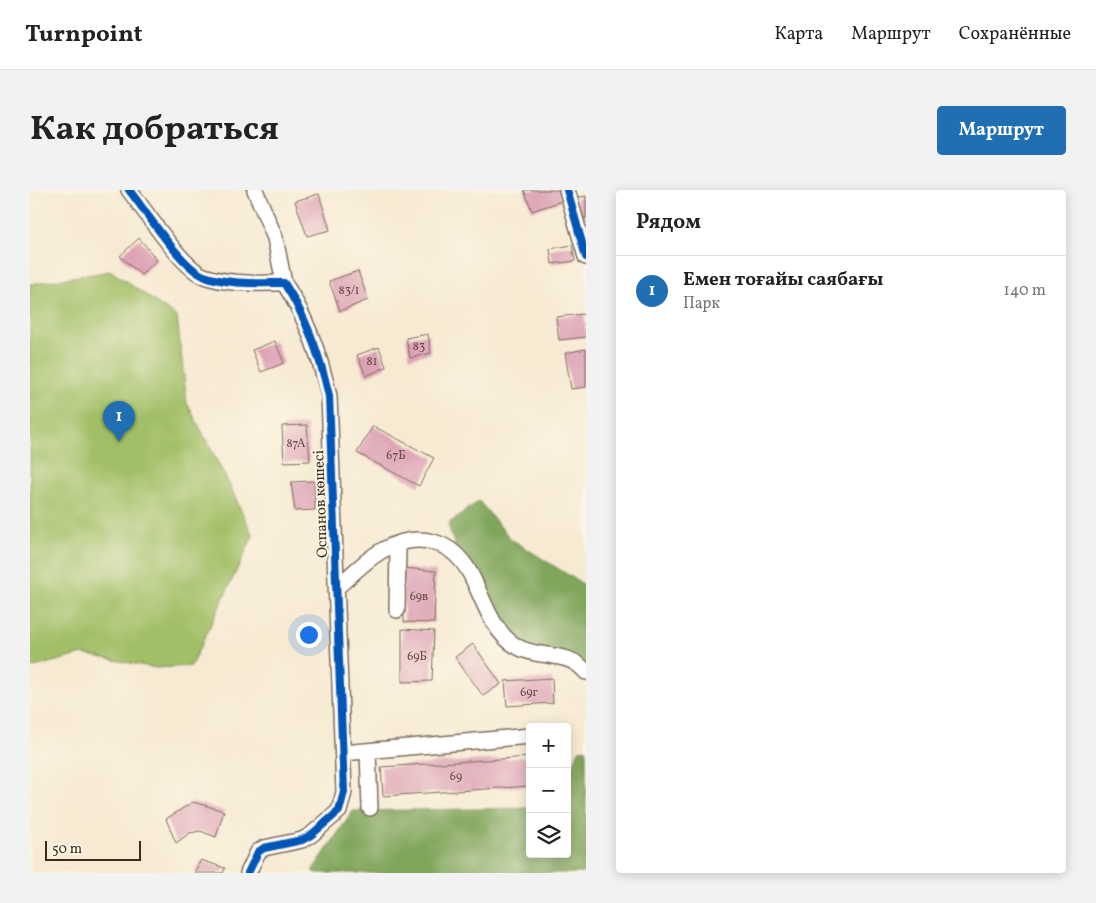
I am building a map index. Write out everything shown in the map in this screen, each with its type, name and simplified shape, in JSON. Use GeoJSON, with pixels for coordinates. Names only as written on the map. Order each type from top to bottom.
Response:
{"type":"FeatureCollection","features":[{"type":"Feature","properties":{"kind":"street"},"geometry":{"type":"LineString","coordinates":[[130,190],[178,255],[191,268],[203,276],[229,282],[284,283],[276,238],[255,190]]}},
{"type":"Feature","properties":{"kind":"street"},"geometry":{"type":"LineString","coordinates":[[567,190],[586,257]]}},
{"type":"Feature","properties":{"kind":"street","name":"Оспанов көшесі"},"geometry":{"type":"LineString","coordinates":[[248,873],[258,852],[264,848],[302,840],[339,811],[344,792],[329,396],[323,368],[309,329],[284,283]]}},
{"type":"Feature","properties":{"kind":"street"},"geometry":{"type":"LineString","coordinates":[[337,587],[375,555],[398,544],[429,540],[445,545],[458,556],[469,571],[495,625],[516,647],[564,657],[574,661],[586,672]]}},
{"type":"Feature","properties":{"kind":"street"},"geometry":{"type":"LineString","coordinates":[[397,610],[398,544]]}},
{"type":"Feature","properties":{"kind":"street"},"geometry":{"type":"LineString","coordinates":[[343,753],[526,736]]}},
{"type":"Feature","properties":{"kind":"street"},"geometry":{"type":"LineString","coordinates":[[368,751],[370,808]]}},
{"type":"Feature","properties":{"kind":"green space"},"geometry":{"type":"Polygon","coordinates":[[[111,271],[177,317],[187,403],[228,482],[253,536],[191,666],[156,668],[83,654],[30,668],[30,284],[111,271]]]}},
{"type":"Feature","properties":{"kind":"green space"},"geometry":{"type":"Polygon","coordinates":[[[479,501],[511,539],[586,586],[586,679],[574,665],[506,637],[458,556],[448,524],[479,501]]]}},
{"type":"Feature","properties":{"kind":"green space"},"geometry":{"type":"Polygon","coordinates":[[[586,748],[586,873],[317,873],[312,871],[353,811],[526,808],[526,858],[571,858],[571,771],[579,750],[586,748]]]}},
{"type":"Feature","properties":{"kind":"building"},"geometry":{"type":"Polygon","coordinates":[[[524,190],[558,190],[562,201],[532,211],[524,190]]]}},
{"type":"Feature","properties":{"kind":"building"},"geometry":{"type":"Polygon","coordinates":[[[319,194],[330,230],[307,236],[295,201],[319,194]]]}},
{"type":"Feature","properties":{"kind":"building"},"geometry":{"type":"Polygon","coordinates":[[[586,196],[586,218],[580,219],[576,198],[586,196]]]}},
{"type":"Feature","properties":{"kind":"building"},"geometry":{"type":"Polygon","coordinates":[[[139,238],[157,260],[141,275],[120,256],[139,238]]]}},
{"type":"Feature","properties":{"kind":"building"},"geometry":{"type":"Polygon","coordinates":[[[572,245],[575,261],[552,264],[550,249],[572,245]]]}},
{"type":"Feature","properties":{"kind":"building"},"geometry":{"type":"Polygon","coordinates":[[[358,271],[368,300],[340,311],[329,281],[358,271]]]}},
{"type":"Feature","properties":{"kind":"building"},"geometry":{"type":"Polygon","coordinates":[[[584,314],[586,337],[559,340],[556,317],[584,314]]]}},
{"type":"Feature","properties":{"kind":"building"},"geometry":{"type":"Polygon","coordinates":[[[428,334],[431,353],[410,358],[406,338],[428,334]]]}},
{"type":"Feature","properties":{"kind":"building"},"geometry":{"type":"Polygon","coordinates":[[[275,341],[284,363],[261,372],[252,350],[275,341]]]}},
{"type":"Feature","properties":{"kind":"building"},"geometry":{"type":"Polygon","coordinates":[[[379,347],[386,367],[366,376],[357,355],[379,347]]]}},
{"type":"Feature","properties":{"kind":"building"},"geometry":{"type":"Polygon","coordinates":[[[586,349],[586,387],[571,389],[565,353],[586,349]]]}},
{"type":"Feature","properties":{"kind":"building"},"geometry":{"type":"Polygon","coordinates":[[[307,425],[310,461],[284,462],[282,426],[307,425]]]}},
{"type":"Feature","properties":{"kind":"building"},"geometry":{"type":"Polygon","coordinates":[[[373,426],[434,458],[419,486],[357,453],[373,426]]]}},
{"type":"Feature","properties":{"kind":"building"},"geometry":{"type":"Polygon","coordinates":[[[314,481],[315,510],[295,511],[291,482],[314,481]]]}},
{"type":"Feature","properties":{"kind":"building"},"geometry":{"type":"Polygon","coordinates":[[[403,568],[436,571],[434,623],[404,622],[403,568]]]}},
{"type":"Feature","properties":{"kind":"building"},"geometry":{"type":"Polygon","coordinates":[[[402,629],[434,631],[432,681],[402,682],[402,629]]]}},
{"type":"Feature","properties":{"kind":"building"},"geometry":{"type":"Polygon","coordinates":[[[473,644],[501,684],[483,696],[455,657],[473,644]]]}},
{"type":"Feature","properties":{"kind":"building"},"geometry":{"type":"Polygon","coordinates":[[[552,678],[553,703],[507,706],[505,681],[552,678]]]}},
{"type":"Feature","properties":{"kind":"building"},"geometry":{"type":"Polygon","coordinates":[[[526,757],[526,786],[383,796],[381,767],[526,757]]]}},
{"type":"Feature","properties":{"kind":"building"},"geometry":{"type":"Polygon","coordinates":[[[193,802],[224,811],[216,837],[200,831],[190,833],[176,843],[166,819],[193,802]]]}},
{"type":"Feature","properties":{"kind":"building"},"geometry":{"type":"Polygon","coordinates":[[[201,860],[225,868],[223,873],[194,873],[201,860]]]}},
{"type":"Feature","properties":{"kind":"cycle path"},"geometry":{"type":"LineString","coordinates":[[129,190],[164,238],[195,271],[204,276],[224,281],[284,283],[312,338],[329,396],[344,792],[339,811],[311,835],[302,840],[264,848],[258,852],[248,873]]}},
{"type":"Feature","properties":{"kind":"cycle path"},"geometry":{"type":"LineString","coordinates":[[567,190],[586,257]]}},
{"type":"Feature","properties":{"kind":"place","name":"Емен тоғайы саябағы"},"geometry":{"type":"Point","coordinates":[119,442]}}]}
